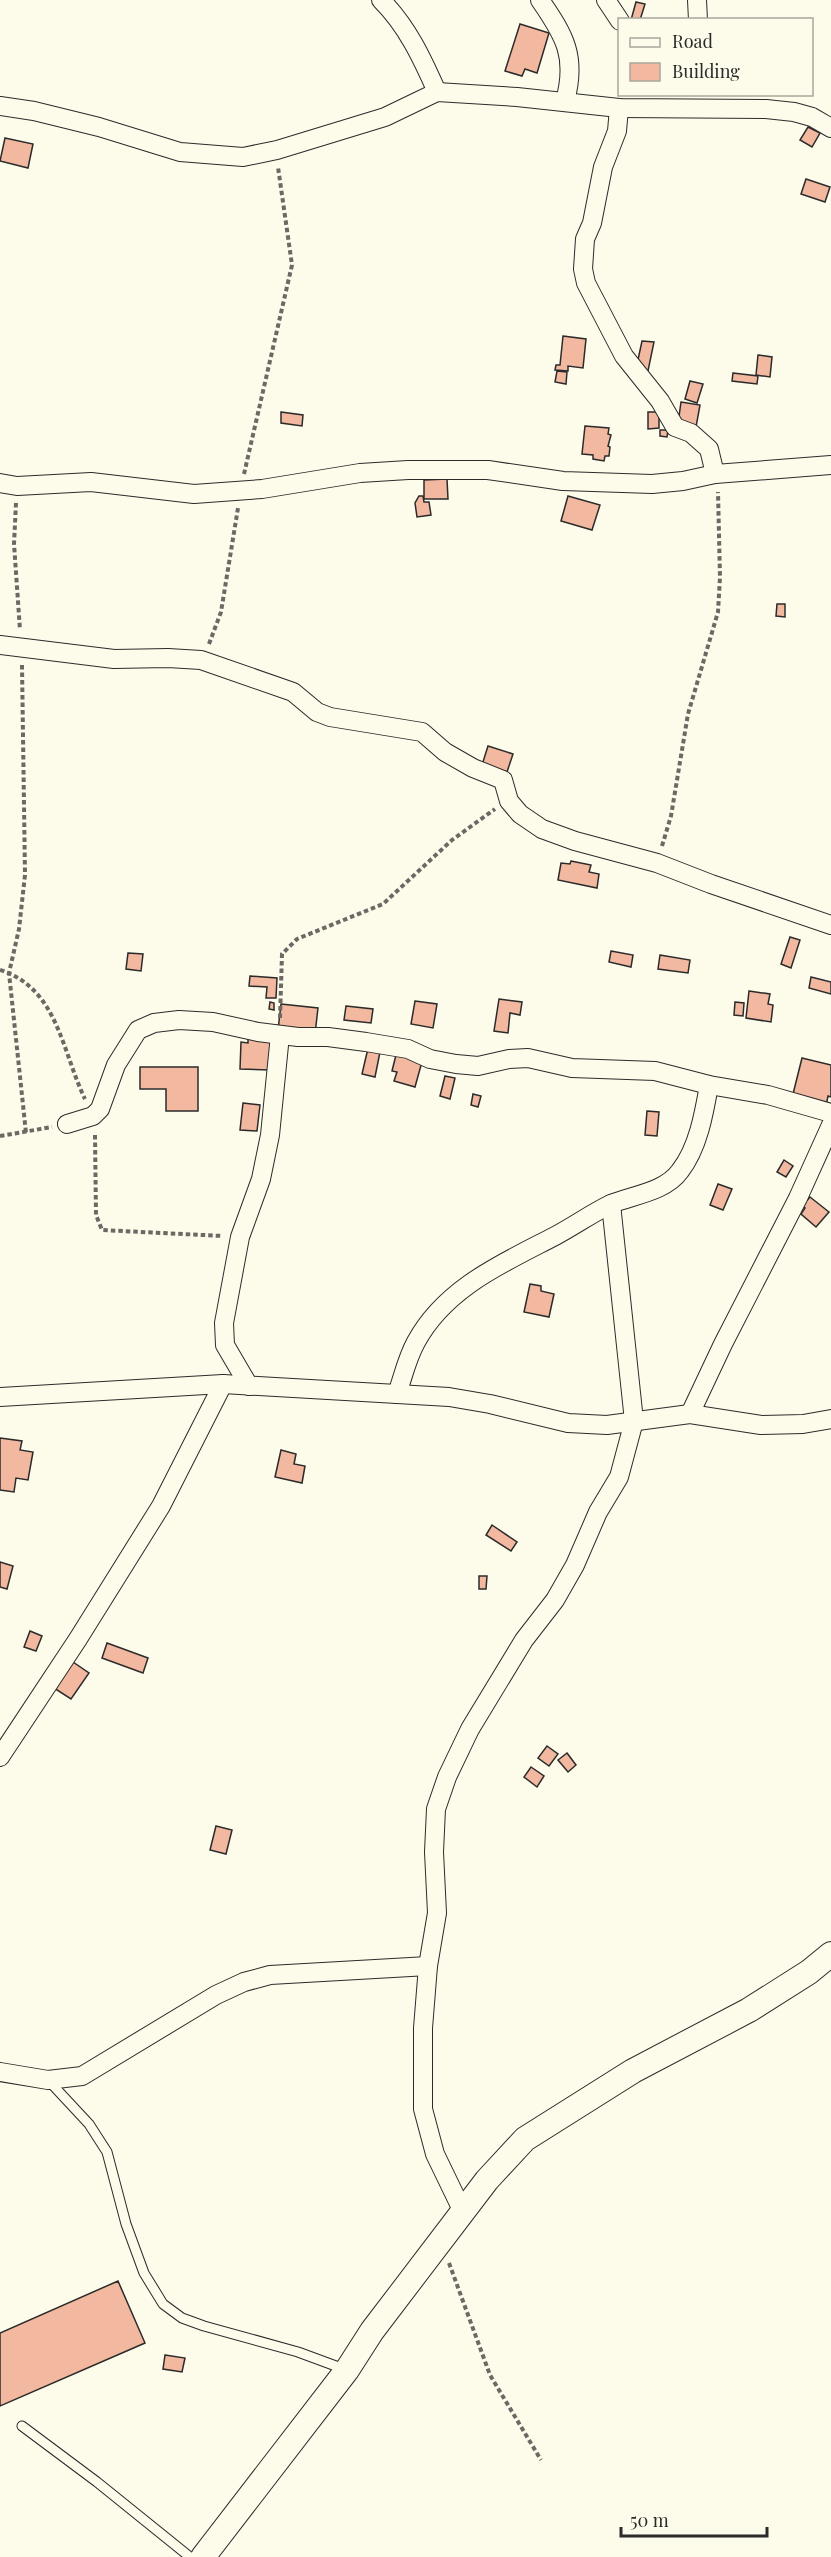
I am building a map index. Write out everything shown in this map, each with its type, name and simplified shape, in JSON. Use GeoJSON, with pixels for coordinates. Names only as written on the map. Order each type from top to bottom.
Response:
{"type":"FeatureCollection","features":[{"type":"Feature","properties":{"kind":"street"},"geometry":{"type":"LineString","coordinates":[[381,0],[395,14],[419,50],[437,92]]}},
{"type":"Feature","properties":{"kind":"street"},"geometry":{"type":"LineString","coordinates":[[540,0],[557,26],[569,58],[571,79],[565,101]]}},
{"type":"Feature","properties":{"kind":"street"},"geometry":{"type":"LineString","coordinates":[[606,0],[618,18]]}},
{"type":"Feature","properties":{"kind":"street"},"geometry":{"type":"LineString","coordinates":[[697,0],[698,18]]}},
{"type":"Feature","properties":{"kind":"street"},"geometry":{"type":"LineString","coordinates":[[0,106],[34,111],[180,152],[243,157],[277,150],[385,117],[437,92],[565,101],[619,108],[692,102],[794,112],[812,117],[831,128]]}},
{"type":"Feature","properties":{"kind":"street"},"geometry":{"type":"LineString","coordinates":[[619,108],[617,131],[603,167],[592,223],[585,238],[583,269],[586,283],[624,356],[660,401],[675,427],[691,433],[709,449],[715,474]]}},
{"type":"Feature","properties":{"kind":"street"},"geometry":{"type":"LineString","coordinates":[[8,484],[91,482],[194,494],[240,492],[360,473],[408,470],[488,471],[563,481],[652,484],[684,482],[715,474],[831,465]]}},
{"type":"Feature","properties":{"kind":"street"},"geometry":{"type":"LineString","coordinates":[[0,645],[105,658],[168,657],[201,660],[293,692],[317,712],[330,717],[422,732],[445,752],[473,768],[503,780],[509,801],[520,813],[542,829],[575,841],[657,863],[722,888],[830,918]]}},
{"type":"Feature","properties":{"kind":"street"},"geometry":{"type":"LineString","coordinates":[[67,1124],[93,1116],[100,1109],[110,1079],[125,1048],[138,1030],[154,1023],[179,1020],[213,1022],[280,1035],[366,1042],[408,1049],[430,1059],[456,1064],[478,1066],[509,1059],[528,1058],[572,1068],[656,1071],[709,1085],[743,1089],[831,1113]]}},
{"type":"Feature","properties":{"kind":"street"},"geometry":{"type":"LineString","coordinates":[[249,1386],[225,1345],[224,1323],[240,1238],[261,1179],[270,1135],[280,1035]]}},
{"type":"Feature","properties":{"kind":"street"},"geometry":{"type":"LineString","coordinates":[[397,1394],[416,1342],[446,1303],[482,1273],[568,1229],[610,1204],[641,1195],[667,1183],[680,1173],[690,1154],[703,1116],[709,1085]]}},
{"type":"Feature","properties":{"kind":"street"},"geometry":{"type":"LineString","coordinates":[[690,1414],[723,1344],[793,1209],[831,1125]]}},
{"type":"Feature","properties":{"kind":"street"},"geometry":{"type":"LineString","coordinates":[[463,2212],[435,2154],[423,2109],[423,2028],[428,1966],[437,1914],[434,1852],[436,1809],[447,1777],[470,1729],[524,1640],[555,1600],[575,1565],[598,1512],[619,1477],[634,1421],[610,1204]]}},
{"type":"Feature","properties":{"kind":"street"},"geometry":{"type":"LineString","coordinates":[[0,1397],[223,1384],[448,1397],[490,1404],[568,1423],[607,1425],[690,1414],[761,1425],[803,1424],[831,1419]]}},
{"type":"Feature","properties":{"kind":"street"},"geometry":{"type":"LineString","coordinates":[[0,1757],[78,1639],[161,1506],[223,1384]]}},
{"type":"Feature","properties":{"kind":"street"},"geometry":{"type":"LineString","coordinates":[[204,2557],[347,2370],[372,2331],[487,2180],[525,2139],[642,2066],[749,2010],[810,1972],[831,1954]]}},
{"type":"Feature","properties":{"kind":"street"},"geometry":{"type":"LineString","coordinates":[[0,2072],[48,2080],[82,2076],[216,1995],[244,1982],[270,1975],[428,1966]]}},
{"type":"Feature","properties":{"kind":"lane"},"geometry":{"type":"LineString","coordinates":[[48,2080],[88,2124],[107,2152],[126,2224],[144,2273],[163,2304],[182,2318],[204,2326],[298,2352],[347,2370]]}},
{"type":"Feature","properties":{"kind":"lane"},"geometry":{"type":"LineString","coordinates":[[22,2426],[97,2482],[190,2557]]}},
{"type":"Feature","properties":{"kind":"path"},"geometry":{"type":"LineString","coordinates":[[201,660],[213,637],[221,612],[240,492],[292,265],[277,150]]}},
{"type":"Feature","properties":{"kind":"path"},"geometry":{"type":"LineString","coordinates":[[657,863],[671,816],[688,714],[717,612],[720,577],[720,508],[715,474]]}},
{"type":"Feature","properties":{"kind":"path"},"geometry":{"type":"LineString","coordinates":[[8,484],[21,646],[25,875],[19,928],[9,973],[26,1133]]}},
{"type":"Feature","properties":{"kind":"path"},"geometry":{"type":"LineString","coordinates":[[280,1035],[282,954],[297,939],[383,904],[452,840],[480,818],[509,801]]}},
{"type":"Feature","properties":{"kind":"path"},"geometry":{"type":"LineString","coordinates":[[0,970],[27,984],[46,1004],[58,1026],[78,1086],[93,1116],[96,1215],[102,1230],[240,1238]]}},
{"type":"Feature","properties":{"kind":"path"},"geometry":{"type":"LineString","coordinates":[[0,1136],[67,1124]]}},
{"type":"Feature","properties":{"kind":"path"},"geometry":{"type":"LineString","coordinates":[[442,2240],[465,2312],[490,2375],[541,2460]]}},
{"type":"Feature","properties":{"kind":"building"},"geometry":{"type":"Polygon","coordinates":[[[636,2],[645,4],[641,18],[632,18],[636,2]]]}},
{"type":"Feature","properties":{"kind":"building"},"geometry":{"type":"Polygon","coordinates":[[[520,24],[549,33],[537,73],[525,69],[522,76],[505,71],[520,24]]]}},
{"type":"Feature","properties":{"kind":"building"},"geometry":{"type":"Polygon","coordinates":[[[808,127],[820,133],[812,147],[800,140],[808,127]]]}},
{"type":"Feature","properties":{"kind":"building"},"geometry":{"type":"Polygon","coordinates":[[[5,138],[33,144],[28,168],[0,161],[5,138]]]}},
{"type":"Feature","properties":{"kind":"building"},"geometry":{"type":"Polygon","coordinates":[[[806,179],[830,187],[825,202],[801,194],[806,179]]]}},
{"type":"Feature","properties":{"kind":"building"},"geometry":{"type":"Polygon","coordinates":[[[563,336],[586,339],[583,368],[568,366],[568,371],[555,370],[556,365],[560,365],[563,336]]]}},
{"type":"Feature","properties":{"kind":"building"},"geometry":{"type":"Polygon","coordinates":[[[642,341],[654,342],[648,371],[636,369],[642,341]]]}},
{"type":"Feature","properties":{"kind":"building"},"geometry":{"type":"Polygon","coordinates":[[[758,355],[772,357],[770,377],[756,375],[758,355]]]}},
{"type":"Feature","properties":{"kind":"building"},"geometry":{"type":"Polygon","coordinates":[[[557,371],[567,372],[566,384],[555,382],[557,371]]]}},
{"type":"Feature","properties":{"kind":"building"},"geometry":{"type":"Polygon","coordinates":[[[733,373],[758,376],[757,384],[732,381],[733,373]]]}},
{"type":"Feature","properties":{"kind":"building"},"geometry":{"type":"Polygon","coordinates":[[[690,381],[703,384],[697,403],[685,399],[690,381]]]}},
{"type":"Feature","properties":{"kind":"building"},"geometry":{"type":"Polygon","coordinates":[[[681,402],[700,405],[696,427],[678,424],[681,402]]]}},
{"type":"Feature","properties":{"kind":"building"},"geometry":{"type":"Polygon","coordinates":[[[281,412],[303,415],[302,426],[281,423],[281,412]]]}},
{"type":"Feature","properties":{"kind":"building"},"geometry":{"type":"Polygon","coordinates":[[[648,412],[659,412],[659,428],[648,429],[648,412]]]}},
{"type":"Feature","properties":{"kind":"building"},"geometry":{"type":"Polygon","coordinates":[[[585,426],[609,428],[608,434],[611,435],[608,446],[610,447],[609,456],[605,456],[604,461],[593,459],[593,455],[582,454],[585,426]]]}},
{"type":"Feature","properties":{"kind":"building"},"geometry":{"type":"Polygon","coordinates":[[[660,430],[668,430],[667,437],[660,436],[660,430]]]}},
{"type":"Feature","properties":{"kind":"building"},"geometry":{"type":"Polygon","coordinates":[[[447,479],[448,499],[424,499],[424,480],[447,479]]]}},
{"type":"Feature","properties":{"kind":"building"},"geometry":{"type":"Polygon","coordinates":[[[419,496],[423,496],[424,502],[429,502],[431,515],[417,517],[415,503],[419,496]]]}},
{"type":"Feature","properties":{"kind":"building"},"geometry":{"type":"Polygon","coordinates":[[[568,496],[600,505],[592,530],[561,521],[568,496]]]}},
{"type":"Feature","properties":{"kind":"building"},"geometry":{"type":"Polygon","coordinates":[[[777,604],[785,604],[785,617],[776,616],[777,604]]]}},
{"type":"Feature","properties":{"kind":"building"},"geometry":{"type":"Polygon","coordinates":[[[488,746],[513,754],[507,772],[482,765],[488,746]]]}},
{"type":"Feature","properties":{"kind":"building"},"geometry":{"type":"Polygon","coordinates":[[[571,861],[591,865],[589,872],[599,874],[597,888],[558,880],[561,863],[570,864],[571,861]]]}},
{"type":"Feature","properties":{"kind":"building"},"geometry":{"type":"Polygon","coordinates":[[[790,937],[800,940],[791,968],[781,964],[790,937]]]}},
{"type":"Feature","properties":{"kind":"building"},"geometry":{"type":"Polygon","coordinates":[[[611,951],[633,955],[631,967],[609,962],[611,951]]]}},
{"type":"Feature","properties":{"kind":"building"},"geometry":{"type":"Polygon","coordinates":[[[128,953],[143,954],[141,971],[126,969],[128,953]]]}},
{"type":"Feature","properties":{"kind":"building"},"geometry":{"type":"Polygon","coordinates":[[[660,955],[690,960],[688,973],[658,969],[660,955]]]}},
{"type":"Feature","properties":{"kind":"building"},"geometry":{"type":"Polygon","coordinates":[[[250,976],[277,978],[276,998],[266,998],[267,987],[249,986],[250,976]]]}},
{"type":"Feature","properties":{"kind":"building"},"geometry":{"type":"Polygon","coordinates":[[[811,977],[831,982],[831,994],[809,988],[811,977]]]}},
{"type":"Feature","properties":{"kind":"building"},"geometry":{"type":"Polygon","coordinates":[[[749,991],[770,994],[768,1004],[773,1005],[771,1022],[746,1018],[749,991]]]}},
{"type":"Feature","properties":{"kind":"building"},"geometry":{"type":"Polygon","coordinates":[[[499,999],[522,1002],[520,1015],[510,1013],[508,1033],[494,1031],[499,999]]]}},
{"type":"Feature","properties":{"kind":"building"},"geometry":{"type":"Polygon","coordinates":[[[415,1001],[437,1004],[433,1028],[411,1024],[415,1001]]]}},
{"type":"Feature","properties":{"kind":"building"},"geometry":{"type":"Polygon","coordinates":[[[270,1002],[274,1003],[274,1010],[269,1009],[270,1002]]]}},
{"type":"Feature","properties":{"kind":"building"},"geometry":{"type":"Polygon","coordinates":[[[735,1002],[744,1003],[743,1016],[734,1015],[735,1002]]]}},
{"type":"Feature","properties":{"kind":"building"},"geometry":{"type":"Polygon","coordinates":[[[281,1004],[318,1008],[315,1034],[278,1030],[281,1004]]]}},
{"type":"Feature","properties":{"kind":"building"},"geometry":{"type":"Polygon","coordinates":[[[346,1006],[373,1009],[371,1023],[344,1020],[346,1006]]]}},
{"type":"Feature","properties":{"kind":"building"},"geometry":{"type":"Polygon","coordinates":[[[248,1034],[271,1035],[270,1070],[240,1069],[241,1042],[248,1043],[248,1034]]]}},
{"type":"Feature","properties":{"kind":"building"},"geometry":{"type":"Polygon","coordinates":[[[369,1044],[381,1047],[375,1077],[362,1074],[369,1044]]]}},
{"type":"Feature","properties":{"kind":"building"},"geometry":{"type":"Polygon","coordinates":[[[397,1051],[423,1058],[415,1087],[394,1081],[397,1072],[392,1071],[397,1051]]]}},
{"type":"Feature","properties":{"kind":"building"},"geometry":{"type":"Polygon","coordinates":[[[802,1058],[831,1065],[831,1097],[828,1096],[826,1106],[792,1098],[802,1058]]]}},
{"type":"Feature","properties":{"kind":"building"},"geometry":{"type":"Polygon","coordinates":[[[140,1067],[198,1067],[198,1111],[166,1111],[166,1089],[140,1089],[140,1067]]]}},
{"type":"Feature","properties":{"kind":"building"},"geometry":{"type":"Polygon","coordinates":[[[445,1076],[455,1078],[450,1099],[440,1096],[445,1076]]]}},
{"type":"Feature","properties":{"kind":"building"},"geometry":{"type":"Polygon","coordinates":[[[473,1094],[481,1096],[478,1107],[471,1105],[473,1094]]]}},
{"type":"Feature","properties":{"kind":"building"},"geometry":{"type":"Polygon","coordinates":[[[243,1103],[260,1105],[257,1131],[240,1130],[243,1103]]]}},
{"type":"Feature","properties":{"kind":"building"},"geometry":{"type":"Polygon","coordinates":[[[647,1111],[659,1112],[657,1136],[645,1135],[647,1111]]]}},
{"type":"Feature","properties":{"kind":"building"},"geometry":{"type":"Polygon","coordinates":[[[784,1160],[793,1166],[786,1177],[777,1172],[784,1160]]]}},
{"type":"Feature","properties":{"kind":"building"},"geometry":{"type":"Polygon","coordinates":[[[718,1184],[732,1189],[723,1210],[710,1205],[718,1184]]]}},
{"type":"Feature","properties":{"kind":"building"},"geometry":{"type":"Polygon","coordinates":[[[810,1197],[829,1212],[816,1227],[801,1214],[805,1208],[802,1206],[810,1197]]]}},
{"type":"Feature","properties":{"kind":"building"},"geometry":{"type":"Polygon","coordinates":[[[530,1284],[541,1286],[541,1291],[554,1294],[549,1317],[524,1312],[530,1284]]]}},
{"type":"Feature","properties":{"kind":"building"},"geometry":{"type":"Polygon","coordinates":[[[0,1438],[22,1441],[20,1450],[33,1452],[28,1480],[16,1478],[14,1492],[0,1490],[0,1438]]]}},
{"type":"Feature","properties":{"kind":"building"},"geometry":{"type":"Polygon","coordinates":[[[281,1450],[296,1454],[294,1464],[305,1466],[302,1483],[275,1477],[281,1450]]]}},
{"type":"Feature","properties":{"kind":"building"},"geometry":{"type":"Polygon","coordinates":[[[492,1525],[517,1542],[511,1551],[486,1535],[492,1525]]]}},
{"type":"Feature","properties":{"kind":"building"},"geometry":{"type":"Polygon","coordinates":[[[0,1562],[13,1566],[7,1589],[0,1587],[0,1562]]]}},
{"type":"Feature","properties":{"kind":"building"},"geometry":{"type":"Polygon","coordinates":[[[479,1576],[487,1576],[486,1589],[479,1589],[479,1576]]]}},
{"type":"Feature","properties":{"kind":"building"},"geometry":{"type":"Polygon","coordinates":[[[30,1631],[42,1636],[36,1651],[24,1647],[30,1631]]]}},
{"type":"Feature","properties":{"kind":"building"},"geometry":{"type":"Polygon","coordinates":[[[107,1643],[148,1658],[143,1673],[102,1658],[107,1643]]]}},
{"type":"Feature","properties":{"kind":"building"},"geometry":{"type":"Polygon","coordinates":[[[73,1662],[89,1673],[71,1699],[54,1688],[73,1662]]]}},
{"type":"Feature","properties":{"kind":"building"},"geometry":{"type":"Polygon","coordinates":[[[547,1746],[558,1754],[549,1766],[538,1758],[547,1746]]]}},
{"type":"Feature","properties":{"kind":"building"},"geometry":{"type":"Polygon","coordinates":[[[567,1753],[576,1765],[568,1772],[558,1760],[567,1753]]]}},
{"type":"Feature","properties":{"kind":"building"},"geometry":{"type":"Polygon","coordinates":[[[531,1767],[544,1776],[537,1787],[524,1777],[531,1767]]]}},
{"type":"Feature","properties":{"kind":"building"},"geometry":{"type":"Polygon","coordinates":[[[216,1826],[232,1830],[226,1854],[210,1850],[216,1826]]]}},
{"type":"Feature","properties":{"kind":"building"},"geometry":{"type":"Polygon","coordinates":[[[118,2281],[145,2343],[0,2406],[0,2333],[118,2281]]]}},
{"type":"Feature","properties":{"kind":"building"},"geometry":{"type":"Polygon","coordinates":[[[165,2355],[185,2358],[182,2372],[163,2369],[165,2355]]]}}]}
